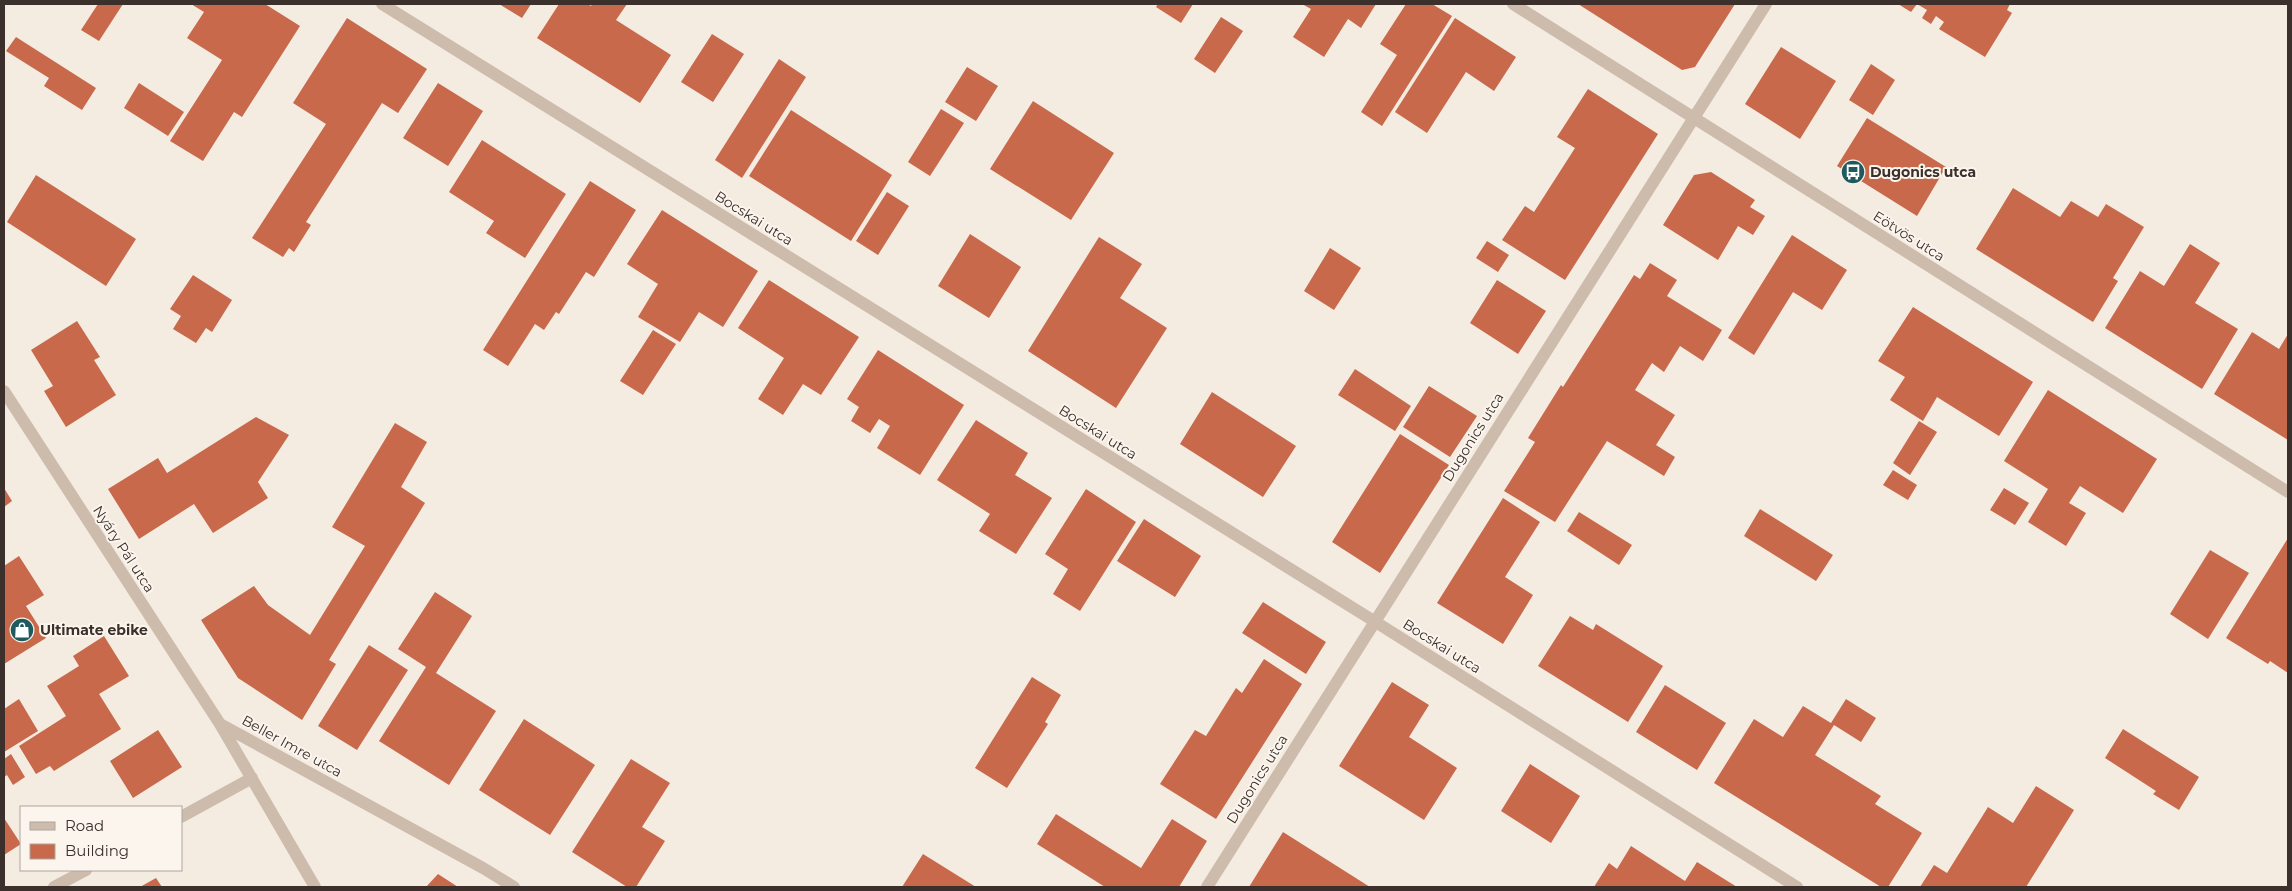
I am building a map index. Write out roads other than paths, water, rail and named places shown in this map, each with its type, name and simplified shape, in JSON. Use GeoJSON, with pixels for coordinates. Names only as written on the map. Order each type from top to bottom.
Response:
{"type":"FeatureCollection","features":[{"type":"Feature","properties":{"kind":"street","name":"Bocskai utca"},"geometry":{"type":"LineString","coordinates":[[382,4],[1374,620],[1797,887]]}},
{"type":"Feature","properties":{"kind":"street","name":"Eötvös utca"},"geometry":{"type":"LineString","coordinates":[[1513,4],[2288,492]]}},
{"type":"Feature","properties":{"kind":"street","name":"Dugonics utca"},"geometry":{"type":"LineString","coordinates":[[1207,887],[1374,620],[1766,4]]}},
{"type":"Feature","properties":{"kind":"street","name":"Nyáry Pál utca"},"geometry":{"type":"LineString","coordinates":[[4,391],[220,724]]}},
{"type":"Feature","properties":{"kind":"street","name":"Beller Imre utca"},"geometry":{"type":"LineString","coordinates":[[220,724],[315,887]]}},
{"type":"Feature","properties":{"kind":"street","name":"Beller Imre utca"},"geometry":{"type":"LineString","coordinates":[[220,724],[514,887]]}},
{"type":"Feature","properties":{"kind":"street"},"geometry":{"type":"LineString","coordinates":[[182,816],[252,778]]}},
{"type":"Feature","properties":{"kind":"street"},"geometry":{"type":"LineString","coordinates":[[54,887],[84,871]]}},
{"type":"Feature","properties":{"kind":"place","name":"Dugonics utca"},"geometry":{"type":"Point","coordinates":[1853,172]}},
{"type":"Feature","properties":{"kind":"place","name":"Ultimate ebike"},"geometry":{"type":"Point","coordinates":[22,630]}}]}
